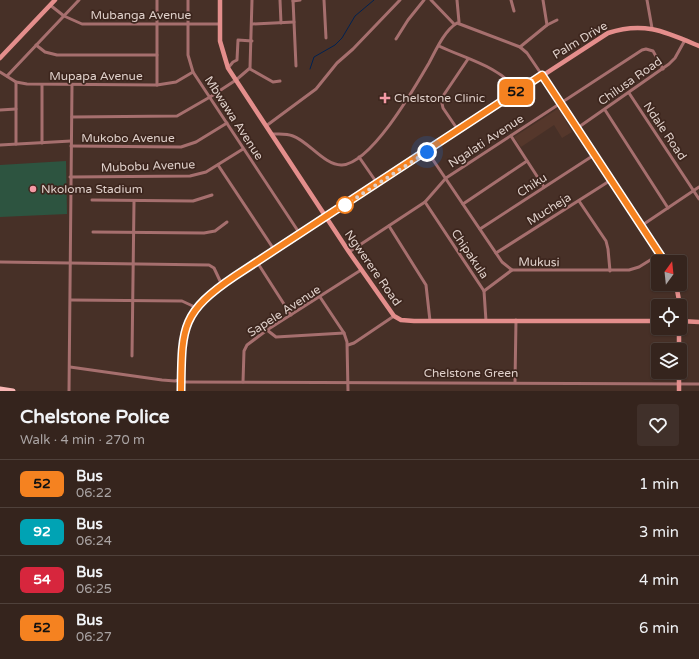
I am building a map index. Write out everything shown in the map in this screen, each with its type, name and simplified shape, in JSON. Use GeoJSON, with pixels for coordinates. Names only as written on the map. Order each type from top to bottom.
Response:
{"type":"FeatureCollection","features":[{"type":"Feature","properties":{"kind":"main road"},"geometry":{"type":"LineString","coordinates":[[0,389],[12,391]]}},
{"type":"Feature","properties":{"kind":"street"},"geometry":{"type":"LineString","coordinates":[[7,76],[79,0]]}},
{"type":"Feature","properties":{"kind":"street"},"geometry":{"type":"LineString","coordinates":[[157,0],[157,85]]}},
{"type":"Feature","properties":{"kind":"street","name":"Mbwawa Avenue"},"geometry":{"type":"LineString","coordinates":[[188,0],[188,55],[193,72],[300,234]]}},
{"type":"Feature","properties":{"kind":"street","name":"Ngwerere Road"},"geometry":{"type":"LineString","coordinates":[[220,0],[221,48],[228,68],[361,270],[394,316],[406,321],[651,321]]}},
{"type":"Feature","properties":{"kind":"street"},"geometry":{"type":"LineString","coordinates":[[72,117],[177,116],[210,98],[250,69],[252,0]]}},
{"type":"Feature","properties":{"kind":"street"},"geometry":{"type":"LineString","coordinates":[[280,0],[281,23]]}},
{"type":"Feature","properties":{"kind":"street"},"geometry":{"type":"LineString","coordinates":[[296,66],[293,0],[300,0]]}},
{"type":"Feature","properties":{"kind":"street"},"geometry":{"type":"LineString","coordinates":[[324,0],[326,38]]}},
{"type":"Feature","properties":{"kind":"street"},"geometry":{"type":"LineString","coordinates":[[266,126],[316,89],[338,63],[354,49],[400,0]]}},
{"type":"Feature","properties":{"kind":"street"},"geometry":{"type":"LineString","coordinates":[[396,39],[424,0]]}},
{"type":"Feature","properties":{"kind":"street"},"geometry":{"type":"LineString","coordinates":[[431,0],[454,24]]}},
{"type":"Feature","properties":{"kind":"street"},"geometry":{"type":"LineString","coordinates":[[457,0],[459,22]]}},
{"type":"Feature","properties":{"kind":"street"},"geometry":{"type":"LineString","coordinates":[[511,0],[514,11]]}},
{"type":"Feature","properties":{"kind":"street"},"geometry":{"type":"LineString","coordinates":[[543,0],[547,25]]}},
{"type":"Feature","properties":{"kind":"street"},"geometry":{"type":"LineString","coordinates":[[648,0],[652,28]]}},
{"type":"Feature","properties":{"kind":"street"},"geometry":{"type":"LineString","coordinates":[[0,58],[52,2]]}},
{"type":"Feature","properties":{"kind":"street","name":"Mubanga Avenue"},"geometry":{"type":"LineString","coordinates":[[52,2],[64,16],[77,22],[88,24],[220,24]]}},
{"type":"Feature","properties":{"kind":"street"},"geometry":{"type":"LineString","coordinates":[[520,47],[547,25],[557,20]]}},
{"type":"Feature","properties":{"kind":"street"},"geometry":{"type":"LineString","coordinates":[[252,24],[294,22]]}},
{"type":"Feature","properties":{"kind":"street"},"geometry":{"type":"LineString","coordinates":[[272,134],[286,134],[294,136],[336,164],[345,164],[359,157],[380,139],[448,32],[454,24],[459,22],[520,47],[527,53],[660,254]]}},
{"type":"Feature","properties":{"kind":"street","name":"Palm Drive"},"geometry":{"type":"LineString","coordinates":[[180,391],[183,335],[188,321],[197,308],[222,285],[608,33],[628,28],[652,28],[699,46]]}},
{"type":"Feature","properties":{"kind":"street"},"geometry":{"type":"LineString","coordinates":[[228,68],[237,60],[238,40],[252,41]]}},
{"type":"Feature","properties":{"kind":"street","name":"Chilusa Road"},"geometry":{"type":"LineString","coordinates":[[576,129],[663,69],[675,58],[685,40]]}},
{"type":"Feature","properties":{"kind":"street"},"geometry":{"type":"LineString","coordinates":[[36,45],[45,52],[57,55],[157,55]]}},
{"type":"Feature","properties":{"kind":"street"},"geometry":{"type":"LineString","coordinates":[[439,46],[482,64],[505,77],[518,91]]}},
{"type":"Feature","properties":{"kind":"street","name":"Ngalati Avenue"},"geometry":{"type":"LineString","coordinates":[[349,252],[425,202],[446,178],[639,52],[646,48],[653,51],[663,69]]}},
{"type":"Feature","properties":{"kind":"street"},"geometry":{"type":"LineString","coordinates":[[458,130],[443,108],[441,99],[468,59]]}},
{"type":"Feature","properties":{"kind":"street"},"geometry":{"type":"LineString","coordinates":[[250,69],[273,82],[280,81]]}},
{"type":"Feature","properties":{"kind":"street","name":"Mupapa Avenue"},"geometry":{"type":"LineString","coordinates":[[0,72],[16,82],[42,85],[157,85],[176,82],[193,72]]}},
{"type":"Feature","properties":{"kind":"street"},"geometry":{"type":"LineString","coordinates":[[16,82],[16,144]]}},
{"type":"Feature","properties":{"kind":"street"},"geometry":{"type":"LineString","coordinates":[[42,85],[42,143]]}},
{"type":"Feature","properties":{"kind":"street"},"geometry":{"type":"LineString","coordinates":[[69,391],[72,85]]}},
{"type":"Feature","properties":{"kind":"street","name":"Ndale Road"},"geometry":{"type":"LineString","coordinates":[[629,93],[699,199]]}},
{"type":"Feature","properties":{"kind":"street"},"geometry":{"type":"LineString","coordinates":[[0,110],[16,109]]}},
{"type":"Feature","properties":{"kind":"street"},"geometry":{"type":"LineString","coordinates":[[605,110],[668,208]]}},
{"type":"Feature","properties":{"kind":"street","name":"Mukobo Avenue"},"geometry":{"type":"LineString","coordinates":[[71,146],[181,147],[196,142],[227,123]]}},
{"type":"Feature","properties":{"kind":"street"},"geometry":{"type":"LineString","coordinates":[[511,136],[544,187]]}},
{"type":"Feature","properties":{"kind":"street"},"geometry":{"type":"LineString","coordinates":[[0,145],[71,141]]}},
{"type":"Feature","properties":{"kind":"street","name":"Mubobu Avenue"},"geometry":{"type":"LineString","coordinates":[[70,177],[190,176],[206,172],[243,149]]}},
{"type":"Feature","properties":{"kind":"street","name":"Mukusi"},"geometry":{"type":"LineString","coordinates":[[427,152],[496,254],[502,262],[512,270],[629,270],[639,267],[660,254]]}},
{"type":"Feature","properties":{"kind":"street","name":"Chiku"},"geometry":{"type":"LineString","coordinates":[[480,229],[594,155]]}},
{"type":"Feature","properties":{"kind":"street"},"geometry":{"type":"LineString","coordinates":[[359,157],[378,184]]}},
{"type":"Feature","properties":{"kind":"street"},"geometry":{"type":"LineString","coordinates":[[463,204],[527,161]]}},
{"type":"Feature","properties":{"kind":"street"},"geometry":{"type":"LineString","coordinates":[[218,165],[275,251]]}},
{"type":"Feature","properties":{"kind":"street","name":"Mucheja"},"geometry":{"type":"LineString","coordinates":[[496,254],[611,180]]}},
{"type":"Feature","properties":{"kind":"street"},"geometry":{"type":"LineString","coordinates":[[641,226],[699,187]]}},
{"type":"Feature","properties":{"kind":"street"},"geometry":{"type":"LineString","coordinates":[[92,200],[134,202],[193,201],[212,195]]}},
{"type":"Feature","properties":{"kind":"street"},"geometry":{"type":"LineString","coordinates":[[578,201],[606,242],[610,271]]}},
{"type":"Feature","properties":{"kind":"street"},"geometry":{"type":"LineString","coordinates":[[132,356],[134,202]]}},
{"type":"Feature","properties":{"kind":"street","name":"Chipakula"},"geometry":{"type":"LineString","coordinates":[[425,202],[484,291],[486,321]]}},
{"type":"Feature","properties":{"kind":"street"},"geometry":{"type":"LineString","coordinates":[[94,232],[209,233],[220,228],[227,222]]}},
{"type":"Feature","properties":{"kind":"street"},"geometry":{"type":"LineString","coordinates":[[389,226],[426,285],[430,321]]}},
{"type":"Feature","properties":{"kind":"street"},"geometry":{"type":"LineString","coordinates":[[0,262],[209,266],[214,268],[222,285]]}},
{"type":"Feature","properties":{"kind":"street"},"geometry":{"type":"LineString","coordinates":[[257,262],[291,315]]}},
{"type":"Feature","properties":{"kind":"street","name":"Sapele Avenue"},"geometry":{"type":"LineString","coordinates":[[243,382],[245,349],[267,330],[320,298],[361,270]]}},
{"type":"Feature","properties":{"kind":"street"},"geometry":{"type":"LineString","coordinates":[[484,291],[512,270]]}},
{"type":"Feature","properties":{"kind":"street"},"geometry":{"type":"LineString","coordinates":[[320,298],[344,333],[348,345],[348,391]]}},
{"type":"Feature","properties":{"kind":"street"},"geometry":{"type":"LineString","coordinates":[[71,300],[182,301],[197,308]]}},
{"type":"Feature","properties":{"kind":"street"},"geometry":{"type":"LineString","coordinates":[[348,345],[354,343],[394,316]]}},
{"type":"Feature","properties":{"kind":"street"},"geometry":{"type":"LineString","coordinates":[[515,382],[516,320]]}},
{"type":"Feature","properties":{"kind":"street"},"geometry":{"type":"LineString","coordinates":[[687,321],[699,322]]}},
{"type":"Feature","properties":{"kind":"street"},"geometry":{"type":"LineString","coordinates":[[267,330],[276,337],[344,333]]}},
{"type":"Feature","properties":{"kind":"street","name":"Chelstone Green"},"geometry":{"type":"LineString","coordinates":[[70,367],[175,381],[699,384]]}},
{"type":"Feature","properties":{"kind":"street"},"geometry":{"type":"LineString","coordinates":[[679,379],[679,391]]}},
{"type":"Feature","properties":{"kind":"shaded area"},"geometry":{"type":"Polygon","coordinates":[[[559,108],[572,132],[562,138],[554,125],[521,147],[514,137],[559,108]]]}},
{"type":"Feature","properties":{"kind":"green space","name":"Nkoloma Stadium"},"geometry":{"type":"Polygon","coordinates":[[[66,161],[67,214],[0,217],[0,165],[66,161]]]}},
{"type":"Feature","properties":{"kind":"waterway"},"geometry":{"type":"LineString","coordinates":[[310,69],[314,57],[335,45],[342,38],[355,16],[374,0]]}},
{"type":"Feature","properties":{"kind":"bus line","name":"52"},"geometry":{"type":"LineString","coordinates":[[181,391],[183,335],[188,321],[207,297],[235,276],[415,160],[542,75],[576,129],[660,255]]}},
{"type":"Feature","properties":{"kind":"place","name":"Chelstone Clinic"},"geometry":{"type":"Point","coordinates":[385,98]}},
{"type":"Feature","properties":{"kind":"place","name":"Nkoloma Stadium"},"geometry":{"type":"Point","coordinates":[33,189]}},
{"type":"Feature","properties":{"kind":"route"},"geometry":{"type":"LineString","coordinates":[[345,205],[339,209],[427,152]]}}]}
